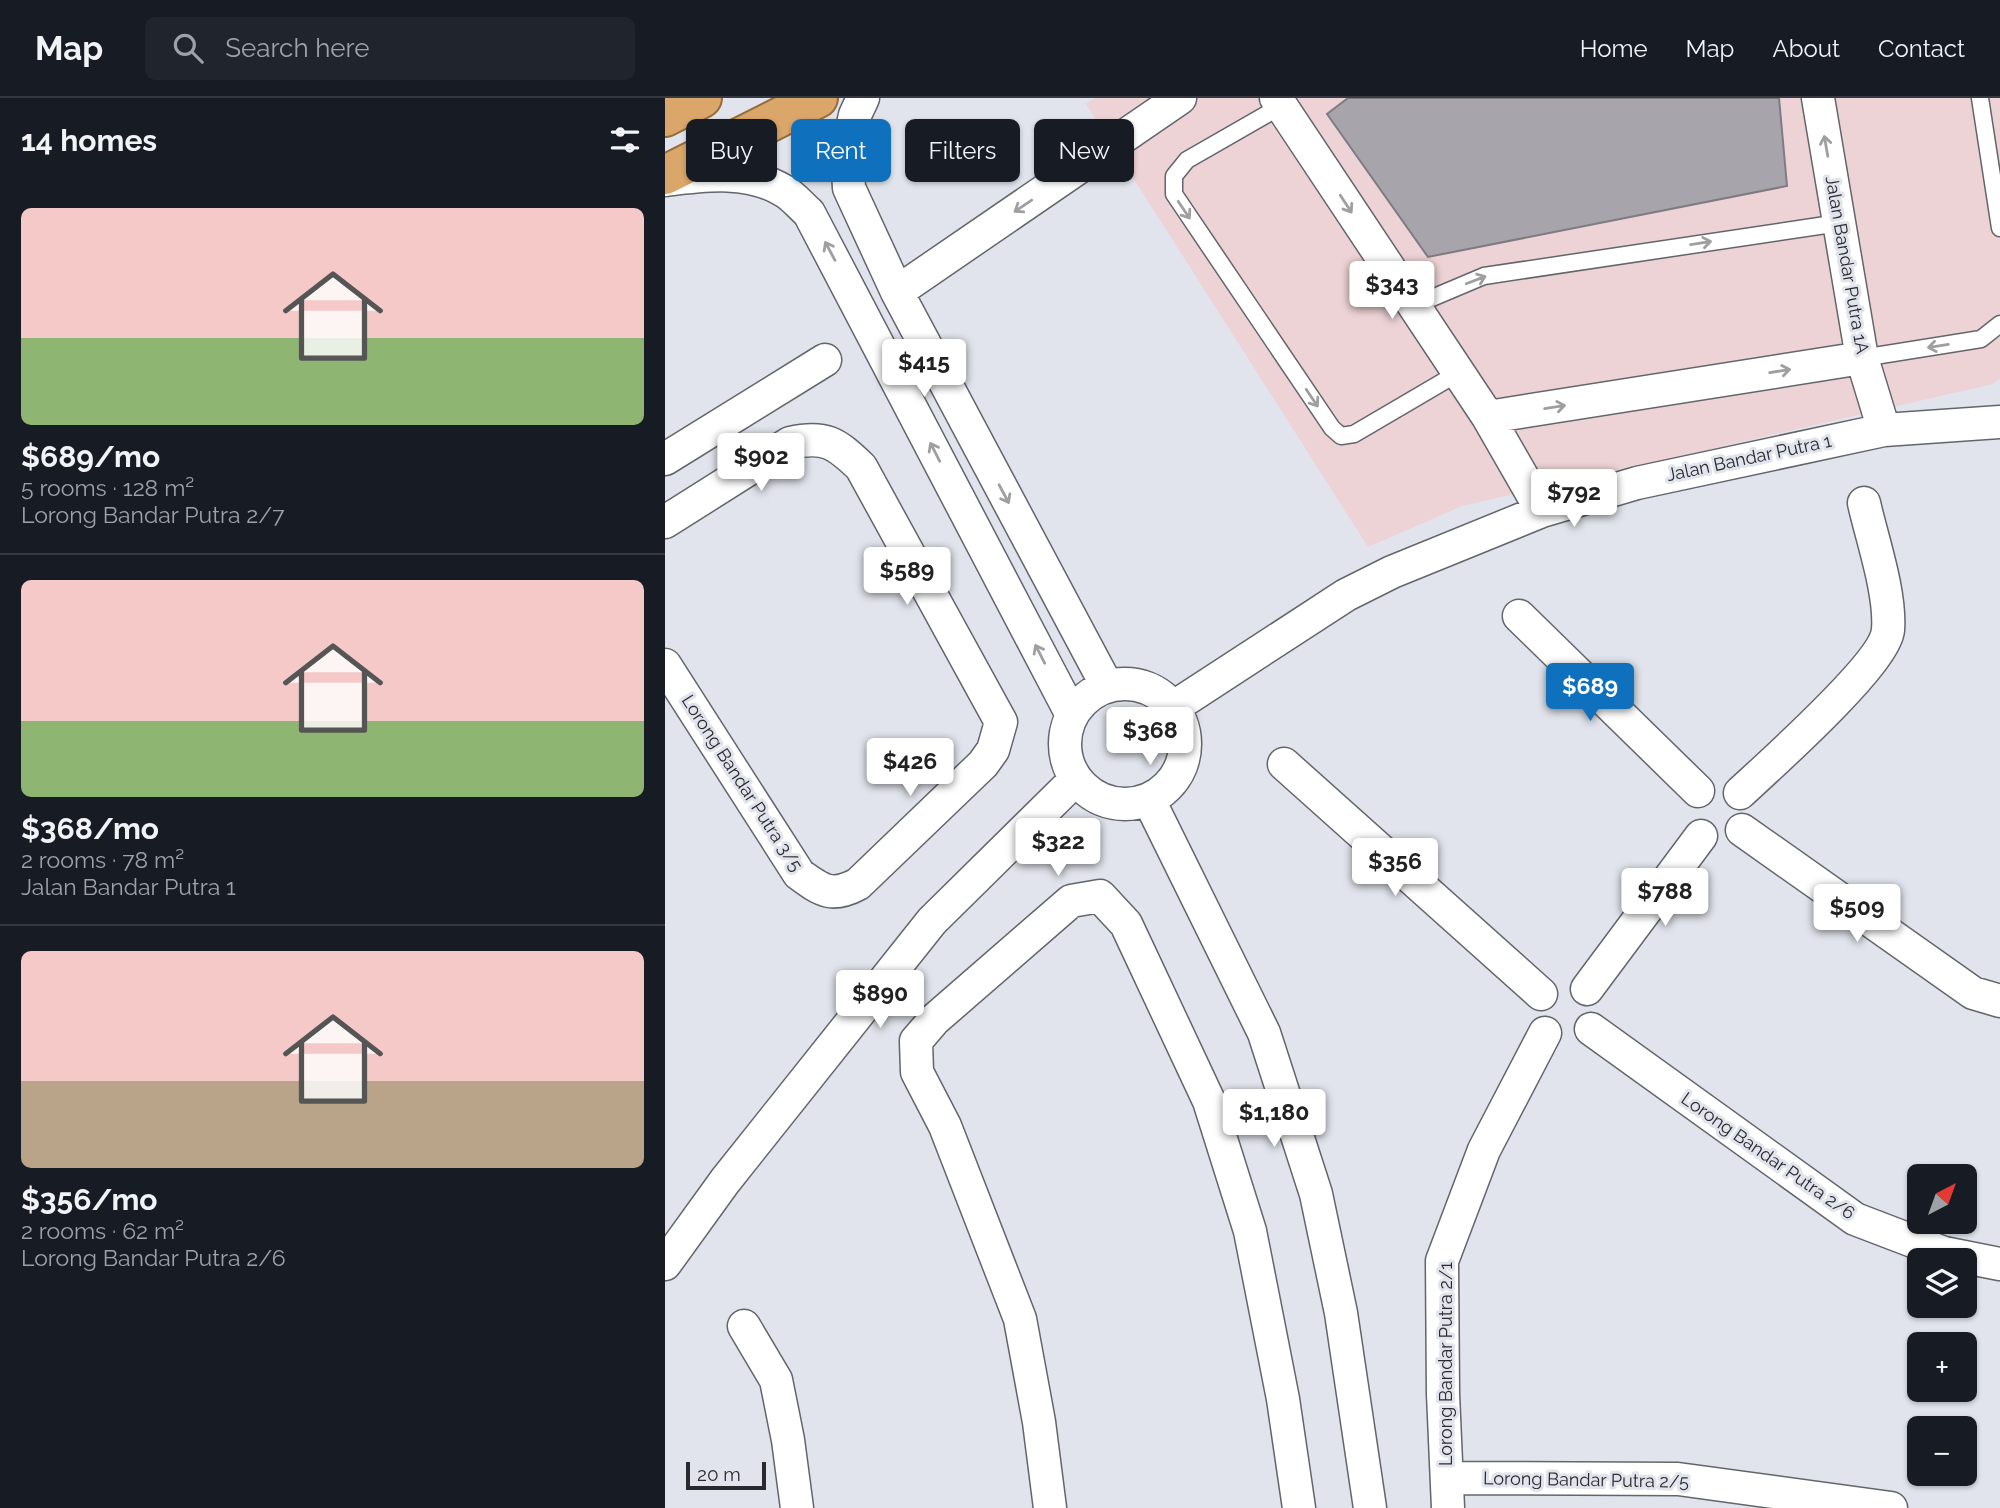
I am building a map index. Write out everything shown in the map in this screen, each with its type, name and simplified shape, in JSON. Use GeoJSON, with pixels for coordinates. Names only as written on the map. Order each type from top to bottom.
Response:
{"type":"FeatureCollection","features":[{"type":"Feature","properties":{"kind":"highway"},"geometry":{"type":"LineString","coordinates":[[665,117],[702,98]]}},
{"type":"Feature","properties":{"kind":"highway"},"geometry":{"type":"LineString","coordinates":[[665,177],[818,98]]}},
{"type":"Feature","properties":{"kind":"street"},"geometry":{"type":"LineString","coordinates":[[863,98],[855,115],[847,151],[849,188],[897,292],[1107,686]]}},
{"type":"Feature","properties":{"kind":"street"},"geometry":{"type":"LineString","coordinates":[[897,292],[1180,98]]}},
{"type":"Feature","properties":{"kind":"street","name":"Jalan Bandar Putra 1A"},"geometry":{"type":"LineString","coordinates":[[1818,98],[1862,358],[1884,430]]}},
{"type":"Feature","properties":{"kind":"street"},"geometry":{"type":"LineString","coordinates":[[1283,101],[1413,306],[1488,417],[1542,511]]}},
{"type":"Feature","properties":{"kind":"street"},"geometry":{"type":"LineString","coordinates":[[665,177],[734,175],[763,180],[787,192],[809,213],[1072,715]]}},
{"type":"Feature","properties":{"kind":"street"},"geometry":{"type":"LineString","coordinates":[[1488,417],[1862,358]]}},
{"type":"Feature","properties":{"kind":"street"},"geometry":{"type":"LineString","coordinates":[[665,459],[825,360]]}},
{"type":"Feature","properties":{"kind":"street","name":"Jalan Bandar Putra 1"},"geometry":{"type":"LineString","coordinates":[[1174,707],[1346,595],[1392,572],[1542,511],[1691,470],[1884,430],[2000,422]]}},
{"type":"Feature","properties":{"kind":"street","name":"Lorong Bandar Putra 3/5"},"geometry":{"type":"LineString","coordinates":[[665,522],[790,443],[809,438],[828,441],[844,451],[860,467],[1001,722],[993,750],[983,764],[858,884],[844,891],[828,892],[799,874],[665,665]]}},
{"type":"Feature","properties":{"kind":"street"},"geometry":{"type":"LineString","coordinates":[[1740,793],[1861,676],[1888,633],[1885,597],[1864,503]]}},
{"type":"Feature","properties":{"kind":"street"},"geometry":{"type":"LineString","coordinates":[[1519,617],[1698,791]]}},
{"type":"Feature","properties":{"kind":"street"},"geometry":{"type":"LineString","coordinates":[[1125,683],[1144,686],[1161,694],[1174,707],[1182,723],[1186,742],[1184,760],[1177,776],[1165,790],[1149,800],[1130,804],[1110,802],[1091,794],[1076,779],[1068,765],[1066,731],[1072,715],[1081,702],[1093,692],[1107,686],[1125,683]]}},
{"type":"Feature","properties":{"kind":"street"},"geometry":{"type":"LineString","coordinates":[[1284,764],[1541,994]]}},
{"type":"Feature","properties":{"kind":"street"},"geometry":{"type":"LineString","coordinates":[[665,1264],[725,1181],[932,921],[1076,779]]}},
{"type":"Feature","properties":{"kind":"street"},"geometry":{"type":"LineString","coordinates":[[1714,783],[1733,787],[1740,793],[1748,812],[1742,831],[1735,837],[1718,842],[1701,836],[1690,819],[1689,809],[1698,791],[1714,783]]}},
{"type":"Feature","properties":{"kind":"street"},"geometry":{"type":"LineString","coordinates":[[1149,800],[1264,1033],[1316,1194],[1341,1313],[1370,1508]]}},
{"type":"Feature","properties":{"kind":"street"},"geometry":{"type":"LineString","coordinates":[[1742,831],[1973,993],[2000,1001]]}},
{"type":"Feature","properties":{"kind":"street"},"geometry":{"type":"LineString","coordinates":[[1587,989],[1701,836]]}},
{"type":"Feature","properties":{"kind":"street"},"geometry":{"type":"LineString","coordinates":[[1050,1508],[1039,1422],[1020,1319],[944,1126],[917,1072],[916,1041],[934,1020],[1071,901],[1100,896],[1126,924],[1209,1101],[1250,1231],[1283,1399],[1299,1508]]}},
{"type":"Feature","properties":{"kind":"street"},"geometry":{"type":"LineString","coordinates":[[1563,981],[1580,984],[1593,996],[1597,1013],[1591,1029],[1574,1041],[1564,1041],[1545,1033],[1539,1025],[1536,1012],[1541,994],[1554,983],[1563,981]]}},
{"type":"Feature","properties":{"kind":"street","name":"Lorong Bandar Putra 2/6"},"geometry":{"type":"LineString","coordinates":[[1591,1029],[1855,1219],[1944,1253],[2000,1264]]}},
{"type":"Feature","properties":{"kind":"street","name":"Lorong Bandar Putra 2/1"},"geometry":{"type":"LineString","coordinates":[[1447,1493],[1442,1261],[1484,1150],[1545,1033]]}},
{"type":"Feature","properties":{"kind":"street"},"geometry":{"type":"LineString","coordinates":[[744,1326],[776,1380],[788,1440],[797,1508]]}},
{"type":"Feature","properties":{"kind":"street","name":"Lorong Bandar Putra 2/5"},"geometry":{"type":"LineString","coordinates":[[1447,1493],[1678,1479],[1891,1508]]}},
{"type":"Feature","properties":{"kind":"lane"},"geometry":{"type":"LineString","coordinates":[[1980,98],[2000,228]]}},
{"type":"Feature","properties":{"kind":"lane"},"geometry":{"type":"LineString","coordinates":[[1283,101],[1187,160],[1174,176],[1174,194],[1332,428],[1341,436],[1354,434],[1458,373]]}},
{"type":"Feature","properties":{"kind":"lane"},"geometry":{"type":"LineString","coordinates":[[1413,306],[1484,276],[1839,223]]}},
{"type":"Feature","properties":{"kind":"lane"},"geometry":{"type":"LineString","coordinates":[[1862,358],[1981,339],[2000,324]]}},
{"type":"Feature","properties":{"kind":"shaded area"},"geometry":{"type":"Polygon","coordinates":[[[1095,98],[2000,98],[2000,378],[1993,384],[1462,506],[1368,547],[1134,179],[1134,119],[1096,119],[1086,104],[1095,98]]]}},
{"type":"Feature","properties":{"kind":"building"},"geometry":{"type":"Polygon","coordinates":[[[1348,98],[1779,98],[1787,186],[1428,257],[1327,114],[1348,98]]]}}]}
